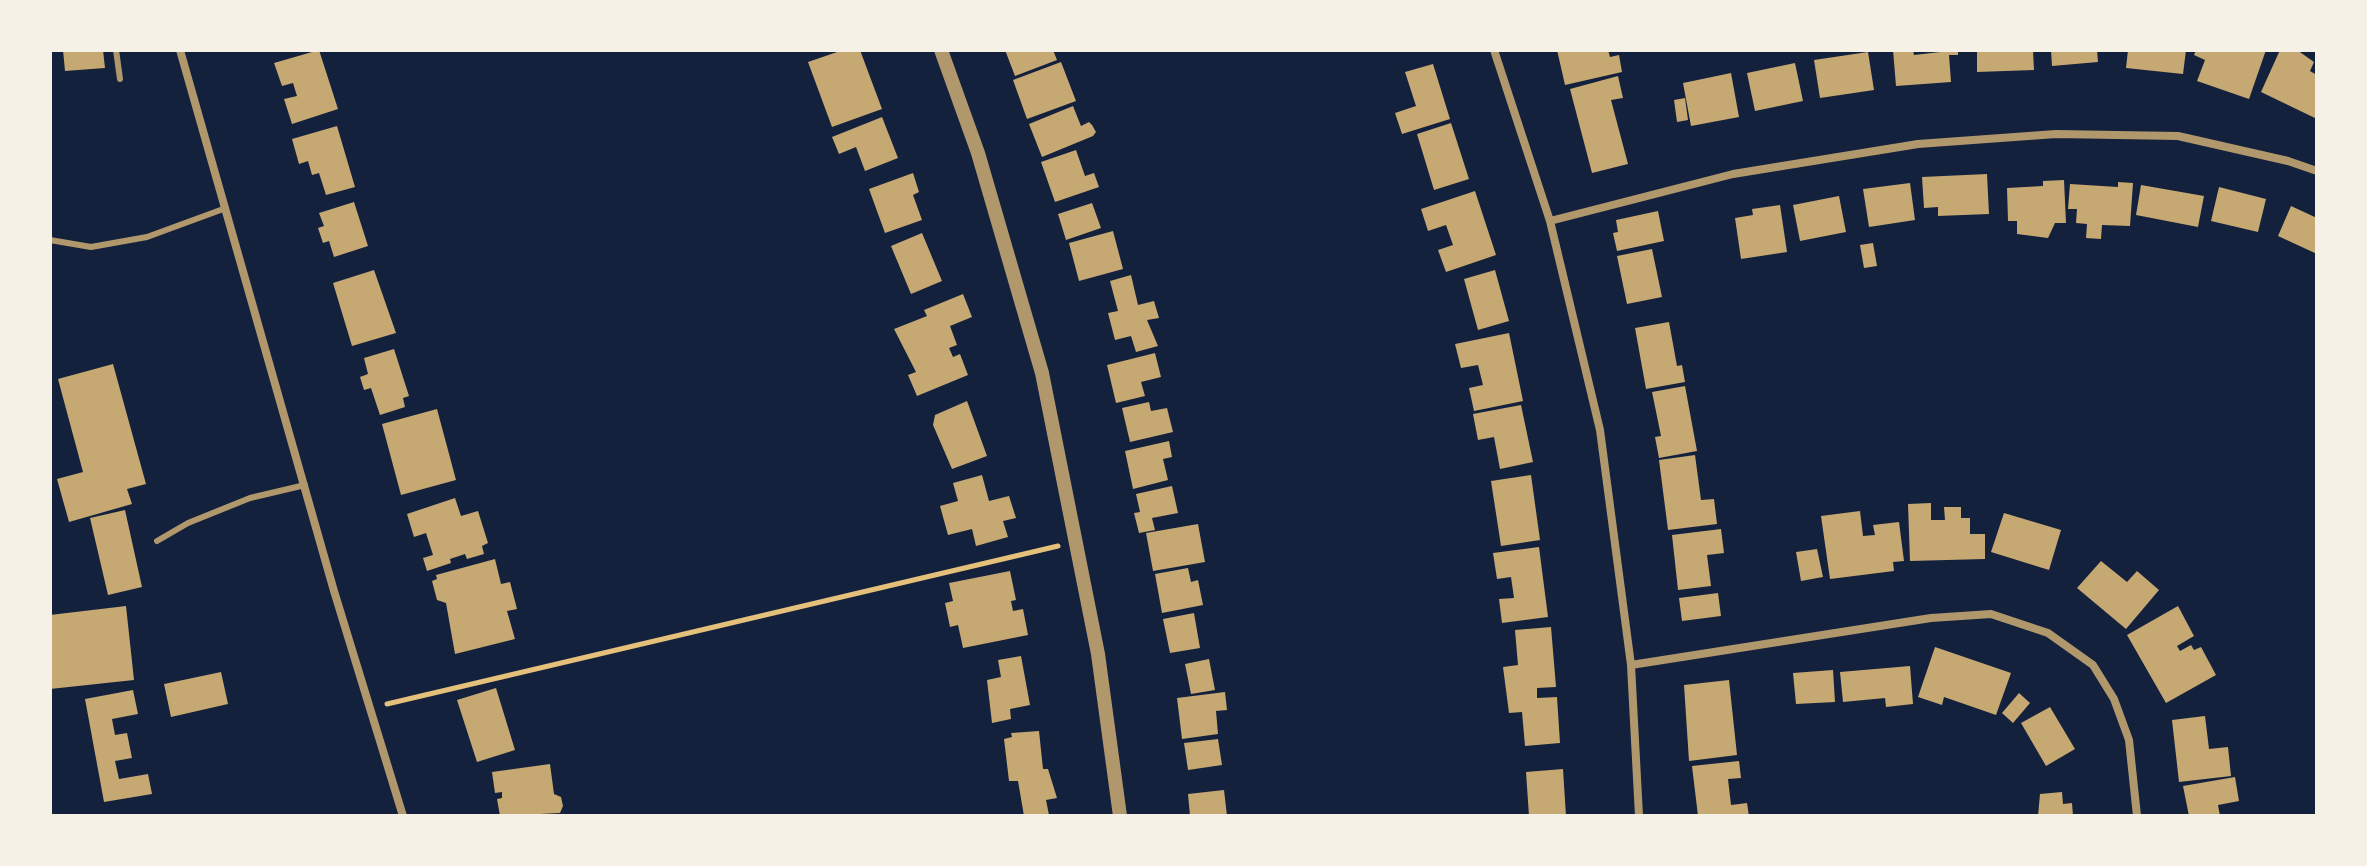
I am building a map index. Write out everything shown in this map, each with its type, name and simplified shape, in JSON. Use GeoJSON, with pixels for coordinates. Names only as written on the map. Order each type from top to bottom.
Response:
{"type":"FeatureCollection","features":[{"type":"Feature","properties":{"kind":"street"},"geometry":{"type":"LineString","coordinates":[[180,50],[403,816]]}},
{"type":"Feature","properties":{"kind":"street"},"geometry":{"type":"LineString","coordinates":[[941,50],[1014,269],[1042,373],[1078,541],[1098,654],[1120,816]]}},
{"type":"Feature","properties":{"kind":"street"},"geometry":{"type":"LineString","coordinates":[[1494,50],[1550,221],[1600,430],[1631,665],[1639,816]]}},
{"type":"Feature","properties":{"kind":"street"},"geometry":{"type":"LineString","coordinates":[[1550,221],[1733,174],[1918,144],[2041,135],[2178,136],[2288,161],[2317,171]]}},
{"type":"Feature","properties":{"kind":"street"},"geometry":{"type":"LineString","coordinates":[[1631,665],[1931,618],[1991,614],[2048,633],[2093,665],[2114,699],[2129,740],[2137,816]]}},
{"type":"Feature","properties":{"kind":"lane"},"geometry":{"type":"LineString","coordinates":[[116,50],[120,79]]}},
{"type":"Feature","properties":{"kind":"lane"},"geometry":{"type":"LineString","coordinates":[[50,240],[91,247],[147,237],[226,208]]}},
{"type":"Feature","properties":{"kind":"lane"},"geometry":{"type":"LineString","coordinates":[[157,541],[188,523],[250,498],[305,485]]}},
{"type":"Feature","properties":{"kind":"path"},"geometry":{"type":"LineString","coordinates":[[370,708],[1078,541]]}},
{"type":"Feature","properties":{"kind":"building"},"geometry":{"type":"Polygon","coordinates":[[[63,50],[103,50],[105,68],[65,71],[63,50]]]}},
{"type":"Feature","properties":{"kind":"building"},"geometry":{"type":"Polygon","coordinates":[[[319,50],[338,109],[292,124],[284,99],[297,96],[293,83],[282,86],[274,63],[319,50]]]}},
{"type":"Feature","properties":{"kind":"building"},"geometry":{"type":"Polygon","coordinates":[[[843,50],[860,50],[882,109],[832,127],[808,62],[843,50]]]}},
{"type":"Feature","properties":{"kind":"building"},"geometry":{"type":"Polygon","coordinates":[[[1005,50],[1053,50],[1057,60],[1015,76],[1005,50]]]}},
{"type":"Feature","properties":{"kind":"building"},"geometry":{"type":"Polygon","coordinates":[[[1557,50],[1608,50],[1610,57],[1619,55],[1622,72],[1565,85],[1557,50]]]}},
{"type":"Feature","properties":{"kind":"building"},"geometry":{"type":"Polygon","coordinates":[[[1893,50],[1913,50],[1914,55],[1958,50],[1958,55],[1949,55],[1951,82],[1896,86],[1893,50]]]}},
{"type":"Feature","properties":{"kind":"building"},"geometry":{"type":"Polygon","coordinates":[[[1977,50],[2033,50],[2034,70],[1977,72],[1977,50]]]}},
{"type":"Feature","properties":{"kind":"building"},"geometry":{"type":"Polygon","coordinates":[[[2051,50],[2097,50],[2098,62],[2052,66],[2051,50]]]}},
{"type":"Feature","properties":{"kind":"building"},"geometry":{"type":"Polygon","coordinates":[[[2128,50],[2186,50],[2183,74],[2126,68],[2128,50]]]}},
{"type":"Feature","properties":{"kind":"building"},"geometry":{"type":"Polygon","coordinates":[[[2196,50],[2266,50],[2249,99],[2197,81],[2205,60],[2194,55],[2196,50]]]}},
{"type":"Feature","properties":{"kind":"building"},"geometry":{"type":"Polygon","coordinates":[[[2280,50],[2297,50],[2314,62],[2310,71],[2317,75],[2317,119],[2261,92],[2280,50]]]}},
{"type":"Feature","properties":{"kind":"building"},"geometry":{"type":"Polygon","coordinates":[[[1868,52],[1874,90],[1820,98],[1814,60],[1868,52]]]}},
{"type":"Feature","properties":{"kind":"building"},"geometry":{"type":"Polygon","coordinates":[[[1061,62],[1076,101],[1027,119],[1013,80],[1061,62]]]}},
{"type":"Feature","properties":{"kind":"building"},"geometry":{"type":"Polygon","coordinates":[[[1795,63],[1803,101],[1755,111],[1747,73],[1795,63]]]}},
{"type":"Feature","properties":{"kind":"building"},"geometry":{"type":"Polygon","coordinates":[[[1433,64],[1450,119],[1402,134],[1395,113],[1416,106],[1405,72],[1433,64]]]}},
{"type":"Feature","properties":{"kind":"building"},"geometry":{"type":"Polygon","coordinates":[[[1731,73],[1739,117],[1691,126],[1683,83],[1731,73]]]}},
{"type":"Feature","properties":{"kind":"building"},"geometry":{"type":"Polygon","coordinates":[[[1618,76],[1623,98],[1611,100],[1628,164],[1592,173],[1570,89],[1618,76]]]}},
{"type":"Feature","properties":{"kind":"building"},"geometry":{"type":"Polygon","coordinates":[[[1685,98],[1688,120],[1677,122],[1674,100],[1685,98]]]}},
{"type":"Feature","properties":{"kind":"building"},"geometry":{"type":"Polygon","coordinates":[[[1073,106],[1081,126],[1089,122],[1096,132],[1042,157],[1029,124],[1073,106]]]}},
{"type":"Feature","properties":{"kind":"building"},"geometry":{"type":"Polygon","coordinates":[[[882,117],[898,158],[865,171],[856,147],[839,154],[832,137],[882,117]]]}},
{"type":"Feature","properties":{"kind":"building"},"geometry":{"type":"Polygon","coordinates":[[[1451,123],[1469,179],[1434,190],[1417,134],[1451,123]]]}},
{"type":"Feature","properties":{"kind":"building"},"geometry":{"type":"Polygon","coordinates":[[[337,126],[355,187],[326,195],[319,173],[312,175],[308,161],[299,164],[292,139],[337,126]]]}},
{"type":"Feature","properties":{"kind":"building"},"geometry":{"type":"Polygon","coordinates":[[[1076,150],[1085,176],[1094,173],[1099,187],[1055,202],[1041,162],[1076,150]]]}},
{"type":"Feature","properties":{"kind":"building"},"geometry":{"type":"Polygon","coordinates":[[[913,173],[919,192],[913,195],[922,220],[885,233],[869,189],[913,173]]]}},
{"type":"Feature","properties":{"kind":"building"},"geometry":{"type":"Polygon","coordinates":[[[1987,174],[1989,214],[1938,216],[1938,207],[1924,208],[1922,177],[1987,174]]]}},
{"type":"Feature","properties":{"kind":"building"},"geometry":{"type":"Polygon","coordinates":[[[2064,180],[2066,223],[2055,223],[2048,238],[2017,234],[2017,221],[2008,221],[2007,188],[2043,186],[2043,181],[2064,180]]]}},
{"type":"Feature","properties":{"kind":"building"},"geometry":{"type":"Polygon","coordinates":[[[2118,182],[2133,183],[2130,226],[2102,225],[2101,239],[2086,238],[2087,224],[2076,223],[2077,209],[2068,209],[2070,184],[2118,187],[2118,182]]]}},
{"type":"Feature","properties":{"kind":"building"},"geometry":{"type":"Polygon","coordinates":[[[1910,183],[1915,220],[1869,227],[1863,189],[1910,183]]]}},
{"type":"Feature","properties":{"kind":"building"},"geometry":{"type":"Polygon","coordinates":[[[2141,185],[2204,196],[2198,227],[2136,215],[2141,185]]]}},
{"type":"Feature","properties":{"kind":"building"},"geometry":{"type":"Polygon","coordinates":[[[2219,187],[2266,199],[2258,232],[2211,221],[2219,187]]]}},
{"type":"Feature","properties":{"kind":"building"},"geometry":{"type":"Polygon","coordinates":[[[1475,191],[1496,255],[1446,272],[1438,250],[1453,245],[1446,225],[1428,231],[1421,209],[1475,191]]]}},
{"type":"Feature","properties":{"kind":"building"},"geometry":{"type":"Polygon","coordinates":[[[1839,196],[1846,232],[1800,241],[1793,205],[1839,196]]]}},
{"type":"Feature","properties":{"kind":"building"},"geometry":{"type":"Polygon","coordinates":[[[354,202],[368,246],[334,257],[329,241],[323,243],[318,228],[324,226],[319,213],[354,202]]]}},
{"type":"Feature","properties":{"kind":"building"},"geometry":{"type":"Polygon","coordinates":[[[1092,203],[1101,228],[1066,240],[1058,214],[1092,203]]]}},
{"type":"Feature","properties":{"kind":"building"},"geometry":{"type":"Polygon","coordinates":[[[1780,205],[1787,252],[1741,259],[1735,218],[1753,215],[1752,209],[1780,205]]]}},
{"type":"Feature","properties":{"kind":"building"},"geometry":{"type":"Polygon","coordinates":[[[2291,206],[2317,218],[2317,254],[2278,236],[2291,206]]]}},
{"type":"Feature","properties":{"kind":"building"},"geometry":{"type":"Polygon","coordinates":[[[1658,211],[1664,241],[1617,251],[1613,233],[1618,232],[1616,220],[1658,211]]]}},
{"type":"Feature","properties":{"kind":"building"},"geometry":{"type":"Polygon","coordinates":[[[1113,231],[1123,269],[1079,281],[1069,243],[1113,231]]]}},
{"type":"Feature","properties":{"kind":"building"},"geometry":{"type":"Polygon","coordinates":[[[922,233],[942,281],[911,294],[891,246],[922,233]]]}},
{"type":"Feature","properties":{"kind":"building"},"geometry":{"type":"Polygon","coordinates":[[[1873,243],[1877,266],[1864,268],[1860,245],[1873,243]]]}},
{"type":"Feature","properties":{"kind":"building"},"geometry":{"type":"Polygon","coordinates":[[[1652,249],[1662,297],[1627,304],[1617,256],[1652,249]]]}},
{"type":"Feature","properties":{"kind":"building"},"geometry":{"type":"Polygon","coordinates":[[[374,270],[396,333],[352,346],[333,283],[374,270]]]}},
{"type":"Feature","properties":{"kind":"building"},"geometry":{"type":"Polygon","coordinates":[[[1495,270],[1509,321],[1478,330],[1464,279],[1495,270]]]}},
{"type":"Feature","properties":{"kind":"building"},"geometry":{"type":"Polygon","coordinates":[[[1131,275],[1138,305],[1154,301],[1159,318],[1147,320],[1158,346],[1136,352],[1131,336],[1115,340],[1108,313],[1118,311],[1110,281],[1131,275]]]}},
{"type":"Feature","properties":{"kind":"building"},"geometry":{"type":"Polygon","coordinates":[[[963,294],[972,317],[950,326],[957,345],[949,348],[953,357],[960,354],[968,375],[917,396],[908,375],[916,372],[894,329],[927,316],[924,310],[963,294]]]}},
{"type":"Feature","properties":{"kind":"building"},"geometry":{"type":"Polygon","coordinates":[[[1669,322],[1677,366],[1682,365],[1685,382],[1646,389],[1635,328],[1669,322]]]}},
{"type":"Feature","properties":{"kind":"building"},"geometry":{"type":"Polygon","coordinates":[[[1509,333],[1523,401],[1474,411],[1469,388],[1483,385],[1478,365],[1461,368],[1455,344],[1509,333]]]}},
{"type":"Feature","properties":{"kind":"building"},"geometry":{"type":"Polygon","coordinates":[[[394,349],[409,396],[403,398],[405,407],[380,415],[371,388],[364,390],[360,377],[368,374],[364,358],[394,349]]]}},
{"type":"Feature","properties":{"kind":"building"},"geometry":{"type":"Polygon","coordinates":[[[1155,353],[1161,377],[1141,382],[1145,396],[1116,403],[1107,365],[1155,353]]]}},
{"type":"Feature","properties":{"kind":"building"},"geometry":{"type":"Polygon","coordinates":[[[113,364],[146,484],[127,489],[132,504],[69,522],[57,479],[83,472],[58,379],[113,364]]]}},
{"type":"Feature","properties":{"kind":"building"},"geometry":{"type":"Polygon","coordinates":[[[1685,386],[1697,451],[1659,458],[1655,437],[1661,436],[1652,392],[1685,386]]]}},
{"type":"Feature","properties":{"kind":"building"},"geometry":{"type":"Polygon","coordinates":[[[967,401],[987,456],[952,469],[933,425],[935,415],[967,401]]]}},
{"type":"Feature","properties":{"kind":"building"},"geometry":{"type":"Polygon","coordinates":[[[1149,402],[1151,411],[1167,408],[1173,432],[1130,442],[1122,408],[1149,402]]]}},
{"type":"Feature","properties":{"kind":"building"},"geometry":{"type":"Polygon","coordinates":[[[1521,405],[1533,462],[1500,469],[1494,437],[1478,440],[1473,414],[1521,405]]]}},
{"type":"Feature","properties":{"kind":"building"},"geometry":{"type":"Polygon","coordinates":[[[437,409],[456,480],[401,495],[382,424],[437,409]]]}},
{"type":"Feature","properties":{"kind":"building"},"geometry":{"type":"Polygon","coordinates":[[[1169,441],[1172,457],[1163,459],[1168,480],[1133,489],[1125,451],[1169,441]]]}},
{"type":"Feature","properties":{"kind":"building"},"geometry":{"type":"Polygon","coordinates":[[[1695,455],[1701,500],[1714,499],[1717,524],[1668,530],[1659,460],[1695,455]]]}},
{"type":"Feature","properties":{"kind":"building"},"geometry":{"type":"Polygon","coordinates":[[[982,475],[989,501],[1009,496],[1016,518],[1003,521],[1008,537],[976,546],[972,529],[948,535],[940,506],[958,501],[953,483],[982,475]]]}},
{"type":"Feature","properties":{"kind":"building"},"geometry":{"type":"Polygon","coordinates":[[[1531,475],[1540,540],[1501,546],[1491,481],[1531,475]]]}},
{"type":"Feature","properties":{"kind":"building"},"geometry":{"type":"Polygon","coordinates":[[[1172,486],[1178,513],[1152,518],[1155,530],[1139,533],[1134,513],[1140,512],[1136,494],[1172,486]]]}},
{"type":"Feature","properties":{"kind":"building"},"geometry":{"type":"Polygon","coordinates":[[[455,498],[461,516],[478,511],[488,543],[482,546],[484,554],[467,559],[465,554],[450,559],[451,563],[427,571],[423,558],[433,555],[426,533],[414,537],[407,514],[455,498]]]}},
{"type":"Feature","properties":{"kind":"building"},"geometry":{"type":"Polygon","coordinates":[[[1931,503],[1931,520],[1945,520],[1944,507],[1961,507],[1961,518],[1970,518],[1970,534],[1985,534],[1985,559],[1910,561],[1908,504],[1931,503]]]}},
{"type":"Feature","properties":{"kind":"building"},"geometry":{"type":"Polygon","coordinates":[[[125,510],[142,587],[108,595],[90,518],[125,510]]]}},
{"type":"Feature","properties":{"kind":"building"},"geometry":{"type":"Polygon","coordinates":[[[1860,511],[1863,536],[1875,535],[1873,525],[1899,522],[1904,561],[1893,562],[1894,571],[1830,579],[1821,516],[1860,511]]]}},
{"type":"Feature","properties":{"kind":"building"},"geometry":{"type":"Polygon","coordinates":[[[2004,513],[2061,530],[2049,570],[1991,552],[2004,513]]]}},
{"type":"Feature","properties":{"kind":"building"},"geometry":{"type":"Polygon","coordinates":[[[1198,524],[1205,562],[1153,571],[1146,533],[1198,524]]]}},
{"type":"Feature","properties":{"kind":"building"},"geometry":{"type":"Polygon","coordinates":[[[1721,529],[1724,553],[1707,555],[1711,586],[1678,590],[1672,535],[1721,529]]]}},
{"type":"Feature","properties":{"kind":"building"},"geometry":{"type":"Polygon","coordinates":[[[1539,547],[1548,617],[1502,623],[1499,599],[1514,598],[1511,577],[1497,579],[1493,553],[1539,547]]]}},
{"type":"Feature","properties":{"kind":"building"},"geometry":{"type":"Polygon","coordinates":[[[1817,549],[1823,577],[1801,581],[1796,552],[1817,549]]]}},
{"type":"Feature","properties":{"kind":"building"},"geometry":{"type":"Polygon","coordinates":[[[495,559],[501,584],[510,582],[517,609],[507,611],[515,639],[455,654],[446,603],[437,600],[432,581],[437,579],[436,575],[495,559]]]}},
{"type":"Feature","properties":{"kind":"building"},"geometry":{"type":"Polygon","coordinates":[[[2101,561],[2127,582],[2137,571],[2159,590],[2126,629],[2077,588],[2101,561]]]}},
{"type":"Feature","properties":{"kind":"building"},"geometry":{"type":"Polygon","coordinates":[[[1188,568],[1191,582],[1198,580],[1203,605],[1162,613],[1155,574],[1188,568]]]}},
{"type":"Feature","properties":{"kind":"building"},"geometry":{"type":"Polygon","coordinates":[[[1010,571],[1016,600],[1011,601],[1013,611],[1023,609],[1028,635],[963,648],[958,625],[950,627],[945,603],[953,601],[949,583],[1010,571]]]}},
{"type":"Feature","properties":{"kind":"building"},"geometry":{"type":"Polygon","coordinates":[[[1718,593],[1721,616],[1682,621],[1679,598],[1718,593]]]}},
{"type":"Feature","properties":{"kind":"building"},"geometry":{"type":"Polygon","coordinates":[[[126,606],[134,680],[50,689],[50,615],[126,606]]]}},
{"type":"Feature","properties":{"kind":"building"},"geometry":{"type":"Polygon","coordinates":[[[2178,606],[2194,636],[2177,646],[2180,651],[2191,645],[2194,650],[2201,647],[2216,675],[2166,703],[2127,635],[2178,606]]]}},
{"type":"Feature","properties":{"kind":"building"},"geometry":{"type":"Polygon","coordinates":[[[1194,613],[1200,648],[1170,653],[1163,619],[1194,613]]]}},
{"type":"Feature","properties":{"kind":"building"},"geometry":{"type":"Polygon","coordinates":[[[1551,627],[1556,687],[1537,688],[1537,698],[1557,697],[1560,743],[1525,746],[1522,712],[1509,713],[1503,667],[1518,665],[1515,630],[1551,627]]]}},
{"type":"Feature","properties":{"kind":"building"},"geometry":{"type":"Polygon","coordinates":[[[1935,647],[2011,673],[1996,715],[1944,697],[1942,705],[1918,697],[1935,647]]]}},
{"type":"Feature","properties":{"kind":"building"},"geometry":{"type":"Polygon","coordinates":[[[1021,656],[1030,705],[1010,709],[1011,719],[992,723],[987,680],[1001,677],[998,660],[1021,656]]]}},
{"type":"Feature","properties":{"kind":"building"},"geometry":{"type":"Polygon","coordinates":[[[1209,659],[1215,690],[1191,694],[1185,664],[1209,659]]]}},
{"type":"Feature","properties":{"kind":"building"},"geometry":{"type":"Polygon","coordinates":[[[1910,666],[1913,704],[1886,707],[1885,698],[1843,702],[1840,672],[1910,666]]]}},
{"type":"Feature","properties":{"kind":"building"},"geometry":{"type":"Polygon","coordinates":[[[1833,670],[1835,702],[1796,704],[1793,673],[1833,670]]]}},
{"type":"Feature","properties":{"kind":"building"},"geometry":{"type":"Polygon","coordinates":[[[221,672],[228,704],[171,717],[164,684],[221,672]]]}},
{"type":"Feature","properties":{"kind":"building"},"geometry":{"type":"Polygon","coordinates":[[[1729,680],[1737,755],[1689,761],[1684,685],[1729,680]]]}},
{"type":"Feature","properties":{"kind":"building"},"geometry":{"type":"Polygon","coordinates":[[[496,688],[515,750],[477,762],[457,700],[496,688]]]}},
{"type":"Feature","properties":{"kind":"building"},"geometry":{"type":"Polygon","coordinates":[[[133,690],[138,714],[112,719],[115,735],[127,733],[132,758],[115,761],[119,779],[148,774],[152,794],[104,802],[85,699],[133,690]]]}},
{"type":"Feature","properties":{"kind":"building"},"geometry":{"type":"Polygon","coordinates":[[[1225,692],[1227,710],[1216,711],[1218,734],[1182,739],[1177,698],[1225,692]]]}},
{"type":"Feature","properties":{"kind":"building"},"geometry":{"type":"Polygon","coordinates":[[[2019,693],[2030,703],[2013,723],[2002,713],[2019,693]]]}},
{"type":"Feature","properties":{"kind":"building"},"geometry":{"type":"Polygon","coordinates":[[[2050,707],[2075,749],[2046,766],[2021,723],[2050,707]]]}},
{"type":"Feature","properties":{"kind":"building"},"geometry":{"type":"Polygon","coordinates":[[[2205,716],[2209,749],[2228,747],[2231,776],[2179,782],[2172,720],[2205,716]]]}},
{"type":"Feature","properties":{"kind":"building"},"geometry":{"type":"Polygon","coordinates":[[[1039,731],[1043,769],[1048,769],[1057,798],[1046,800],[1049,815],[1024,816],[1018,781],[1009,781],[1004,739],[1012,737],[1011,733],[1039,731]]]}},
{"type":"Feature","properties":{"kind":"building"},"geometry":{"type":"Polygon","coordinates":[[[1218,739],[1222,765],[1188,770],[1184,743],[1218,739]]]}},
{"type":"Feature","properties":{"kind":"building"},"geometry":{"type":"Polygon","coordinates":[[[1739,761],[1741,778],[1728,779],[1731,805],[1747,803],[1749,816],[1698,816],[1692,766],[1739,761]]]}},
{"type":"Feature","properties":{"kind":"building"},"geometry":{"type":"Polygon","coordinates":[[[550,764],[554,794],[561,797],[563,806],[560,813],[500,816],[497,799],[502,798],[502,792],[495,793],[492,772],[550,764]]]}},
{"type":"Feature","properties":{"kind":"building"},"geometry":{"type":"Polygon","coordinates":[[[1563,769],[1566,816],[1529,816],[1526,772],[1563,769]]]}},
{"type":"Feature","properties":{"kind":"building"},"geometry":{"type":"Polygon","coordinates":[[[2235,777],[2239,801],[2218,805],[2220,816],[2189,816],[2183,786],[2235,777]]]}},
{"type":"Feature","properties":{"kind":"building"},"geometry":{"type":"Polygon","coordinates":[[[1224,790],[1227,816],[1190,816],[1188,794],[1224,790]]]}},
{"type":"Feature","properties":{"kind":"building"},"geometry":{"type":"Polygon","coordinates":[[[2062,792],[2063,804],[2072,803],[2073,816],[2038,816],[2040,794],[2062,792]]]}}]}
